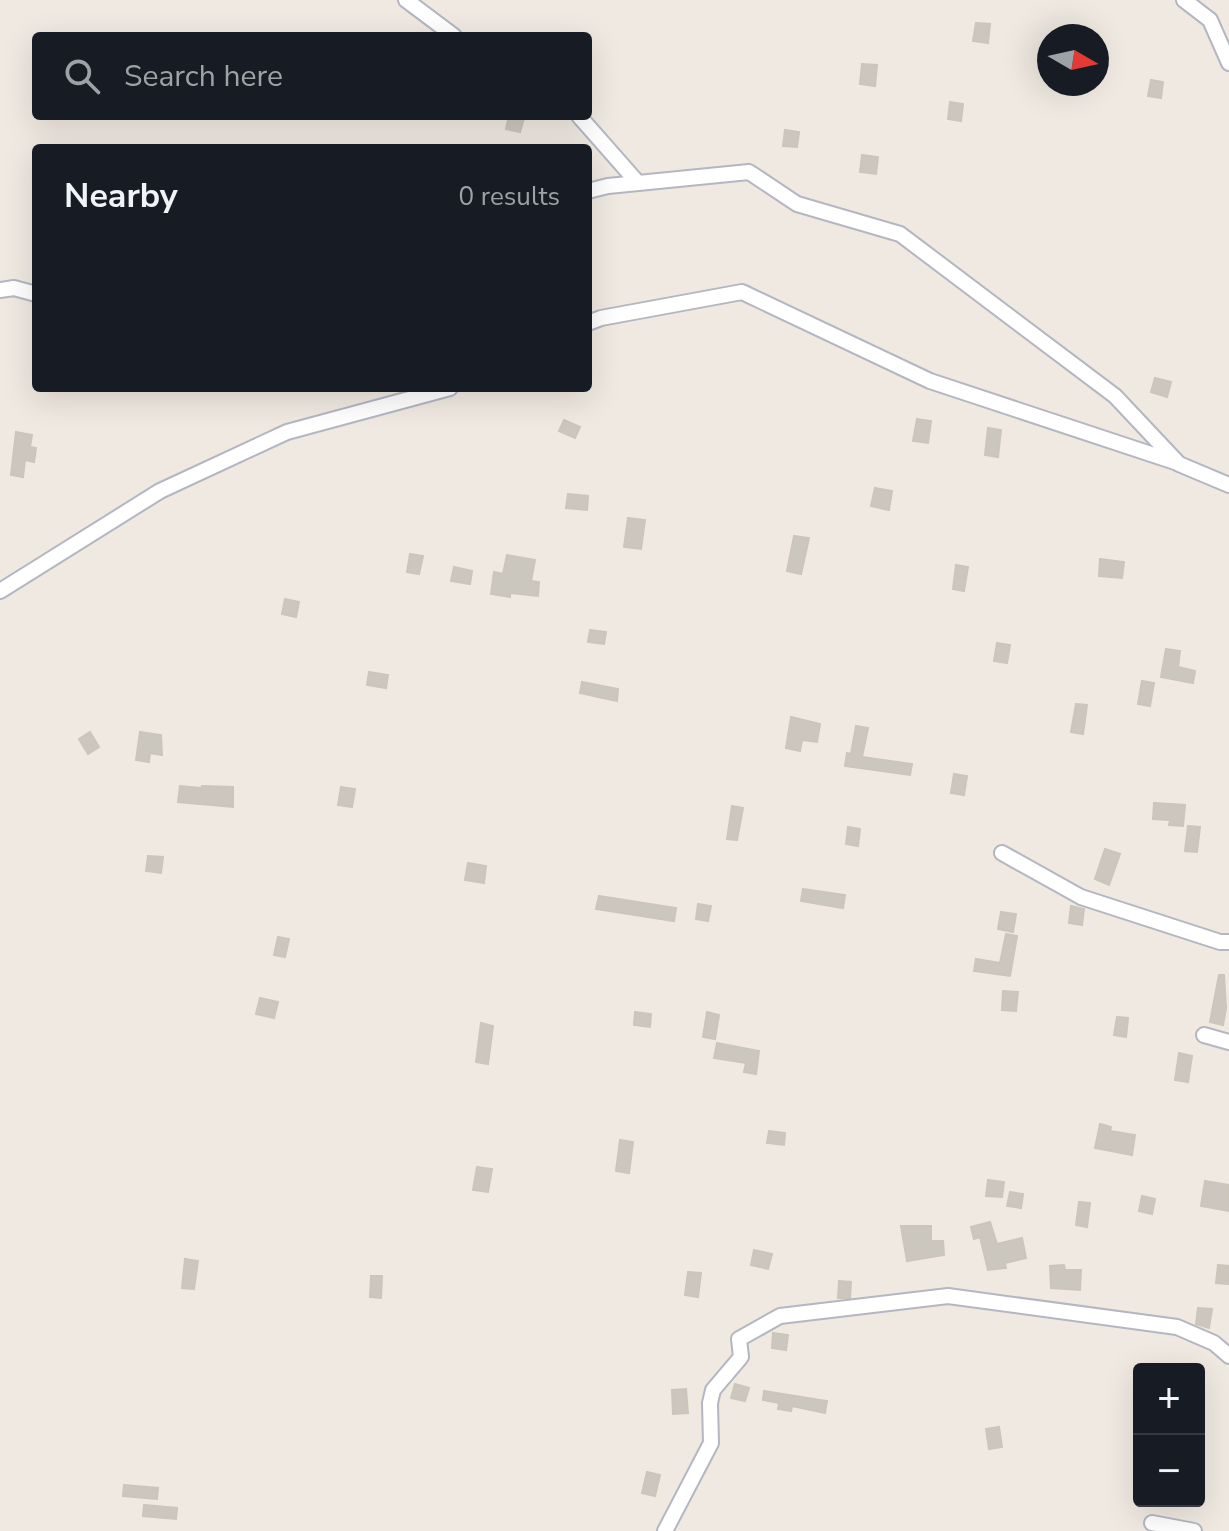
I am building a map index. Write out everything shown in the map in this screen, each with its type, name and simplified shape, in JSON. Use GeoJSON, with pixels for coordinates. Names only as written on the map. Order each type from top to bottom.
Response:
{"type":"FeatureCollection","features":[{"type":"Feature","properties":{"kind":"street"},"geometry":{"type":"LineString","coordinates":[[406,0],[449,32]]}},
{"type":"Feature","properties":{"kind":"street"},"geometry":{"type":"LineString","coordinates":[[1184,0],[1210,20],[1229,63]]}},
{"type":"Feature","properties":{"kind":"street"},"geometry":{"type":"LineString","coordinates":[[583,120],[638,183]]}},
{"type":"Feature","properties":{"kind":"street"},"geometry":{"type":"LineString","coordinates":[[592,190],[749,172],[797,204],[900,234],[1115,396],[1179,464]]}},
{"type":"Feature","properties":{"kind":"street"},"geometry":{"type":"LineString","coordinates":[[0,290],[14,288],[32,293]]}},
{"type":"Feature","properties":{"kind":"street"},"geometry":{"type":"LineString","coordinates":[[592,321],[742,292],[930,381],[1179,464],[1229,485]]}},
{"type":"Feature","properties":{"kind":"street"},"geometry":{"type":"LineString","coordinates":[[0,591],[160,491],[287,432],[435,392]]}},
{"type":"Feature","properties":{"kind":"street"},"geometry":{"type":"LineString","coordinates":[[1002,853],[1081,897],[1220,942],[1229,942]]}},
{"type":"Feature","properties":{"kind":"street"},"geometry":{"type":"LineString","coordinates":[[1204,1035],[1229,1042]]}},
{"type":"Feature","properties":{"kind":"street"},"geometry":{"type":"LineString","coordinates":[[665,1531],[711,1443],[710,1403],[713,1390],[741,1357],[739,1339],[780,1316],[948,1296],[1177,1327],[1214,1343],[1229,1356]]}},
{"type":"Feature","properties":{"kind":"street"},"geometry":{"type":"LineString","coordinates":[[1152,1523],[1194,1531]]}},
{"type":"Feature","properties":{"kind":"building"},"geometry":{"type":"Polygon","coordinates":[[[976,23],[990,24],[988,43],[973,41],[976,23]]]}},
{"type":"Feature","properties":{"kind":"building"},"geometry":{"type":"Polygon","coordinates":[[[862,64],[877,65],[875,86],[860,84],[862,64]]]}},
{"type":"Feature","properties":{"kind":"building"},"geometry":{"type":"Polygon","coordinates":[[[1151,80],[1163,82],[1161,98],[1148,96],[1151,80]]]}},
{"type":"Feature","properties":{"kind":"building"},"geometry":{"type":"Polygon","coordinates":[[[950,102],[963,104],[961,121],[948,119],[950,102]]]}},
{"type":"Feature","properties":{"kind":"building"},"geometry":{"type":"Polygon","coordinates":[[[508,120],[523,120],[520,132],[506,129],[508,120]]]}},
{"type":"Feature","properties":{"kind":"building"},"geometry":{"type":"Polygon","coordinates":[[[785,130],[799,132],[797,147],[783,146],[785,130]]]}},
{"type":"Feature","properties":{"kind":"building"},"geometry":{"type":"Polygon","coordinates":[[[862,155],[878,157],[876,174],[860,172],[862,155]]]}},
{"type":"Feature","properties":{"kind":"building"},"geometry":{"type":"Polygon","coordinates":[[[1155,378],[1171,382],[1167,397],[1151,392],[1155,378]]]}},
{"type":"Feature","properties":{"kind":"building"},"geometry":{"type":"Polygon","coordinates":[[[917,419],[931,421],[928,443],[913,441],[917,419]]]}},
{"type":"Feature","properties":{"kind":"building"},"geometry":{"type":"Polygon","coordinates":[[[564,420],[580,427],[575,438],[559,431],[564,420]]]}},
{"type":"Feature","properties":{"kind":"building"},"geometry":{"type":"Polygon","coordinates":[[[988,428],[1001,430],[998,457],[985,455],[988,428]]]}},
{"type":"Feature","properties":{"kind":"building"},"geometry":{"type":"Polygon","coordinates":[[[16,432],[32,435],[30,447],[36,448],[34,462],[25,460],[23,477],[11,475],[16,432]]]}},
{"type":"Feature","properties":{"kind":"building"},"geometry":{"type":"Polygon","coordinates":[[[875,488],[892,491],[889,510],[871,506],[875,488]]]}},
{"type":"Feature","properties":{"kind":"building"},"geometry":{"type":"Polygon","coordinates":[[[568,494],[588,496],[587,510],[566,508],[568,494]]]}},
{"type":"Feature","properties":{"kind":"building"},"geometry":{"type":"Polygon","coordinates":[[[628,518],[645,520],[641,549],[624,547],[628,518]]]}},
{"type":"Feature","properties":{"kind":"building"},"geometry":{"type":"Polygon","coordinates":[[[794,536],[809,538],[801,574],[787,571],[794,536]]]}},
{"type":"Feature","properties":{"kind":"building"},"geometry":{"type":"Polygon","coordinates":[[[410,554],[423,556],[419,574],[407,572],[410,554]]]}},
{"type":"Feature","properties":{"kind":"building"},"geometry":{"type":"Polygon","coordinates":[[[507,555],[535,560],[531,581],[539,582],[538,596],[491,594],[494,572],[503,574],[507,555]]]}},
{"type":"Feature","properties":{"kind":"building"},"geometry":{"type":"Polygon","coordinates":[[[1100,559],[1124,562],[1122,578],[1099,576],[1100,559]]]}},
{"type":"Feature","properties":{"kind":"building"},"geometry":{"type":"Polygon","coordinates":[[[956,565],[968,567],[964,591],[953,589],[956,565]]]}},
{"type":"Feature","properties":{"kind":"building"},"geometry":{"type":"Polygon","coordinates":[[[454,567],[472,571],[470,584],[451,581],[454,567]]]}},
{"type":"Feature","properties":{"kind":"building"},"geometry":{"type":"Polygon","coordinates":[[[285,599],[299,602],[296,617],[282,614],[285,599]]]}},
{"type":"Feature","properties":{"kind":"building"},"geometry":{"type":"Polygon","coordinates":[[[590,630],[606,632],[604,644],[588,642],[590,630]]]}},
{"type":"Feature","properties":{"kind":"building"},"geometry":{"type":"Polygon","coordinates":[[[997,643],[1010,645],[1007,663],[994,661],[997,643]]]}},
{"type":"Feature","properties":{"kind":"building"},"geometry":{"type":"Polygon","coordinates":[[[1166,649],[1180,651],[1178,667],[1195,671],[1193,683],[1161,677],[1166,649]]]}},
{"type":"Feature","properties":{"kind":"building"},"geometry":{"type":"Polygon","coordinates":[[[369,672],[388,675],[386,688],[367,685],[369,672]]]}},
{"type":"Feature","properties":{"kind":"building"},"geometry":{"type":"Polygon","coordinates":[[[1142,681],[1154,683],[1150,706],[1138,704],[1142,681]]]}},
{"type":"Feature","properties":{"kind":"building"},"geometry":{"type":"Polygon","coordinates":[[[582,682],[618,689],[617,701],[580,693],[582,682]]]}},
{"type":"Feature","properties":{"kind":"building"},"geometry":{"type":"Polygon","coordinates":[[[1076,704],[1087,705],[1083,734],[1071,732],[1076,704]]]}},
{"type":"Feature","properties":{"kind":"building"},"geometry":{"type":"Polygon","coordinates":[[[791,717],[820,724],[817,742],[802,740],[800,751],[786,748],[791,717]]]}},
{"type":"Feature","properties":{"kind":"building"},"geometry":{"type":"Polygon","coordinates":[[[856,726],[868,728],[862,757],[912,764],[910,775],[845,766],[847,753],[851,754],[856,726]]]}},
{"type":"Feature","properties":{"kind":"building"},"geometry":{"type":"Polygon","coordinates":[[[90,732],[99,747],[88,754],[79,739],[90,732]]]}},
{"type":"Feature","properties":{"kind":"building"},"geometry":{"type":"Polygon","coordinates":[[[140,732],[161,735],[162,755],[150,753],[149,762],[136,760],[140,732]]]}},
{"type":"Feature","properties":{"kind":"building"},"geometry":{"type":"Polygon","coordinates":[[[954,774],[967,776],[964,795],[951,793],[954,774]]]}},
{"type":"Feature","properties":{"kind":"building"},"geometry":{"type":"Polygon","coordinates":[[[180,786],[233,787],[233,807],[178,802],[180,786]]]}},
{"type":"Feature","properties":{"kind":"building"},"geometry":{"type":"Polygon","coordinates":[[[341,787],[355,789],[352,807],[338,805],[341,787]]]}},
{"type":"Feature","properties":{"kind":"building"},"geometry":{"type":"Polygon","coordinates":[[[1154,803],[1185,805],[1183,826],[1169,825],[1170,820],[1153,819],[1154,803]]]}},
{"type":"Feature","properties":{"kind":"building"},"geometry":{"type":"Polygon","coordinates":[[[732,806],[743,808],[737,840],[727,839],[732,806]]]}},
{"type":"Feature","properties":{"kind":"building"},"geometry":{"type":"Polygon","coordinates":[[[1188,826],[1200,827],[1197,852],[1185,851],[1188,826]]]}},
{"type":"Feature","properties":{"kind":"building"},"geometry":{"type":"Polygon","coordinates":[[[848,827],[860,829],[858,846],[846,844],[848,827]]]}},
{"type":"Feature","properties":{"kind":"building"},"geometry":{"type":"Polygon","coordinates":[[[1105,849],[1120,854],[1109,885],[1095,879],[1105,849]]]}},
{"type":"Feature","properties":{"kind":"building"},"geometry":{"type":"Polygon","coordinates":[[[148,856],[163,857],[161,873],[146,871],[148,856]]]}},
{"type":"Feature","properties":{"kind":"building"},"geometry":{"type":"Polygon","coordinates":[[[468,863],[486,866],[484,883],[465,880],[468,863]]]}},
{"type":"Feature","properties":{"kind":"building"},"geometry":{"type":"Polygon","coordinates":[[[803,889],[845,895],[843,908],[801,901],[803,889]]]}},
{"type":"Feature","properties":{"kind":"building"},"geometry":{"type":"Polygon","coordinates":[[[599,896],[676,908],[674,921],[596,909],[599,896]]]}},
{"type":"Feature","properties":{"kind":"building"},"geometry":{"type":"Polygon","coordinates":[[[698,904],[711,906],[708,921],[696,919],[698,904]]]}},
{"type":"Feature","properties":{"kind":"building"},"geometry":{"type":"Polygon","coordinates":[[[1071,906],[1084,909],[1082,925],[1069,923],[1071,906]]]}},
{"type":"Feature","properties":{"kind":"building"},"geometry":{"type":"Polygon","coordinates":[[[1001,912],[1016,914],[1013,932],[998,929],[1001,912]]]}},
{"type":"Feature","properties":{"kind":"building"},"geometry":{"type":"Polygon","coordinates":[[[1006,934],[1017,936],[1010,976],[974,971],[976,959],[1000,963],[1006,934]]]}},
{"type":"Feature","properties":{"kind":"building"},"geometry":{"type":"Polygon","coordinates":[[[278,937],[289,939],[285,957],[274,955],[278,937]]]}},
{"type":"Feature","properties":{"kind":"building"},"geometry":{"type":"Polygon","coordinates":[[[1219,975],[1224,975],[1226,1008],[1223,1025],[1210,1022],[1219,975]]]}},
{"type":"Feature","properties":{"kind":"building"},"geometry":{"type":"Polygon","coordinates":[[[1003,991],[1018,992],[1016,1011],[1002,1010],[1003,991]]]}},
{"type":"Feature","properties":{"kind":"building"},"geometry":{"type":"Polygon","coordinates":[[[260,998],[278,1002],[274,1018],[256,1014],[260,998]]]}},
{"type":"Feature","properties":{"kind":"building"},"geometry":{"type":"Polygon","coordinates":[[[635,1012],[651,1014],[650,1027],[634,1025],[635,1012]]]}},
{"type":"Feature","properties":{"kind":"building"},"geometry":{"type":"Polygon","coordinates":[[[707,1012],[719,1015],[715,1039],[703,1037],[707,1012]]]}},
{"type":"Feature","properties":{"kind":"building"},"geometry":{"type":"Polygon","coordinates":[[[1117,1017],[1128,1018],[1126,1037],[1114,1035],[1117,1017]]]}},
{"type":"Feature","properties":{"kind":"building"},"geometry":{"type":"Polygon","coordinates":[[[481,1023],[493,1026],[488,1064],[476,1062],[481,1023]]]}},
{"type":"Feature","properties":{"kind":"building"},"geometry":{"type":"Polygon","coordinates":[[[717,1043],[759,1051],[756,1074],[744,1072],[746,1063],[714,1058],[717,1043]]]}},
{"type":"Feature","properties":{"kind":"building"},"geometry":{"type":"Polygon","coordinates":[[[1179,1053],[1192,1056],[1188,1082],[1175,1080],[1179,1053]]]}},
{"type":"Feature","properties":{"kind":"building"},"geometry":{"type":"Polygon","coordinates":[[[1100,1124],[1111,1127],[1110,1131],[1135,1135],[1132,1155],[1095,1148],[1100,1124]]]}},
{"type":"Feature","properties":{"kind":"building"},"geometry":{"type":"Polygon","coordinates":[[[769,1131],[785,1133],[784,1145],[767,1143],[769,1131]]]}},
{"type":"Feature","properties":{"kind":"building"},"geometry":{"type":"Polygon","coordinates":[[[620,1140],[633,1142],[629,1173],[616,1171],[620,1140]]]}},
{"type":"Feature","properties":{"kind":"building"},"geometry":{"type":"Polygon","coordinates":[[[477,1167],[492,1169],[488,1192],[473,1190],[477,1167]]]}},
{"type":"Feature","properties":{"kind":"building"},"geometry":{"type":"Polygon","coordinates":[[[988,1180],[1004,1182],[1002,1197],[986,1196],[988,1180]]]}},
{"type":"Feature","properties":{"kind":"building"},"geometry":{"type":"Polygon","coordinates":[[[1205,1181],[1229,1185],[1229,1211],[1201,1206],[1205,1181]]]}},
{"type":"Feature","properties":{"kind":"building"},"geometry":{"type":"Polygon","coordinates":[[[1010,1192],[1023,1194],[1021,1208],[1007,1206],[1010,1192]]]}},
{"type":"Feature","properties":{"kind":"building"},"geometry":{"type":"Polygon","coordinates":[[[1142,1196],[1155,1199],[1152,1214],[1139,1211],[1142,1196]]]}},
{"type":"Feature","properties":{"kind":"building"},"geometry":{"type":"Polygon","coordinates":[[[1079,1202],[1090,1203],[1087,1227],[1076,1225],[1079,1202]]]}},
{"type":"Feature","properties":{"kind":"building"},"geometry":{"type":"Polygon","coordinates":[[[990,1222],[997,1244],[1022,1238],[1026,1258],[1005,1263],[1006,1268],[988,1270],[980,1237],[974,1239],[971,1227],[990,1222]]]}},
{"type":"Feature","properties":{"kind":"building"},"geometry":{"type":"Polygon","coordinates":[[[901,1226],[931,1226],[931,1241],[943,1241],[944,1255],[907,1261],[901,1226]]]}},
{"type":"Feature","properties":{"kind":"building"},"geometry":{"type":"Polygon","coordinates":[[[754,1250],[772,1254],[768,1269],[751,1265],[754,1250]]]}},
{"type":"Feature","properties":{"kind":"building"},"geometry":{"type":"Polygon","coordinates":[[[185,1259],[198,1261],[194,1289],[182,1288],[185,1259]]]}},
{"type":"Feature","properties":{"kind":"building"},"geometry":{"type":"Polygon","coordinates":[[[1064,1265],[1065,1270],[1081,1270],[1080,1290],[1051,1288],[1050,1266],[1064,1265]]]}},
{"type":"Feature","properties":{"kind":"building"},"geometry":{"type":"Polygon","coordinates":[[[1218,1265],[1229,1266],[1229,1284],[1216,1283],[1218,1265]]]}},
{"type":"Feature","properties":{"kind":"building"},"geometry":{"type":"Polygon","coordinates":[[[688,1272],[701,1273],[698,1297],[685,1295],[688,1272]]]}},
{"type":"Feature","properties":{"kind":"building"},"geometry":{"type":"Polygon","coordinates":[[[371,1276],[382,1276],[381,1298],[370,1297],[371,1276]]]}},
{"type":"Feature","properties":{"kind":"building"},"geometry":{"type":"Polygon","coordinates":[[[839,1281],[851,1282],[850,1298],[838,1298],[839,1281]]]}},
{"type":"Feature","properties":{"kind":"building"},"geometry":{"type":"Polygon","coordinates":[[[1198,1308],[1212,1309],[1209,1328],[1196,1324],[1198,1308]]]}},
{"type":"Feature","properties":{"kind":"building"},"geometry":{"type":"Polygon","coordinates":[[[773,1333],[788,1335],[786,1350],[772,1348],[773,1333]]]}},
{"type":"Feature","properties":{"kind":"building"},"geometry":{"type":"Polygon","coordinates":[[[735,1384],[749,1388],[745,1401],[731,1398],[735,1384]]]}},
{"type":"Feature","properties":{"kind":"building"},"geometry":{"type":"Polygon","coordinates":[[[686,1389],[688,1413],[673,1414],[672,1390],[686,1389]]]}},
{"type":"Feature","properties":{"kind":"building"},"geometry":{"type":"Polygon","coordinates":[[[764,1391],[827,1401],[825,1413],[792,1406],[791,1411],[778,1409],[779,1403],[763,1400],[764,1391]]]}},
{"type":"Feature","properties":{"kind":"building"},"geometry":{"type":"Polygon","coordinates":[[[999,1427],[1002,1447],[989,1449],[986,1429],[999,1427]]]}},
{"type":"Feature","properties":{"kind":"building"},"geometry":{"type":"Polygon","coordinates":[[[647,1472],[660,1475],[655,1496],[642,1493],[647,1472]]]}},
{"type":"Feature","properties":{"kind":"building"},"geometry":{"type":"Polygon","coordinates":[[[124,1485],[158,1488],[157,1499],[123,1496],[124,1485]]]}},
{"type":"Feature","properties":{"kind":"building"},"geometry":{"type":"Polygon","coordinates":[[[144,1505],[177,1508],[176,1519],[143,1516],[144,1505]]]}}]}
